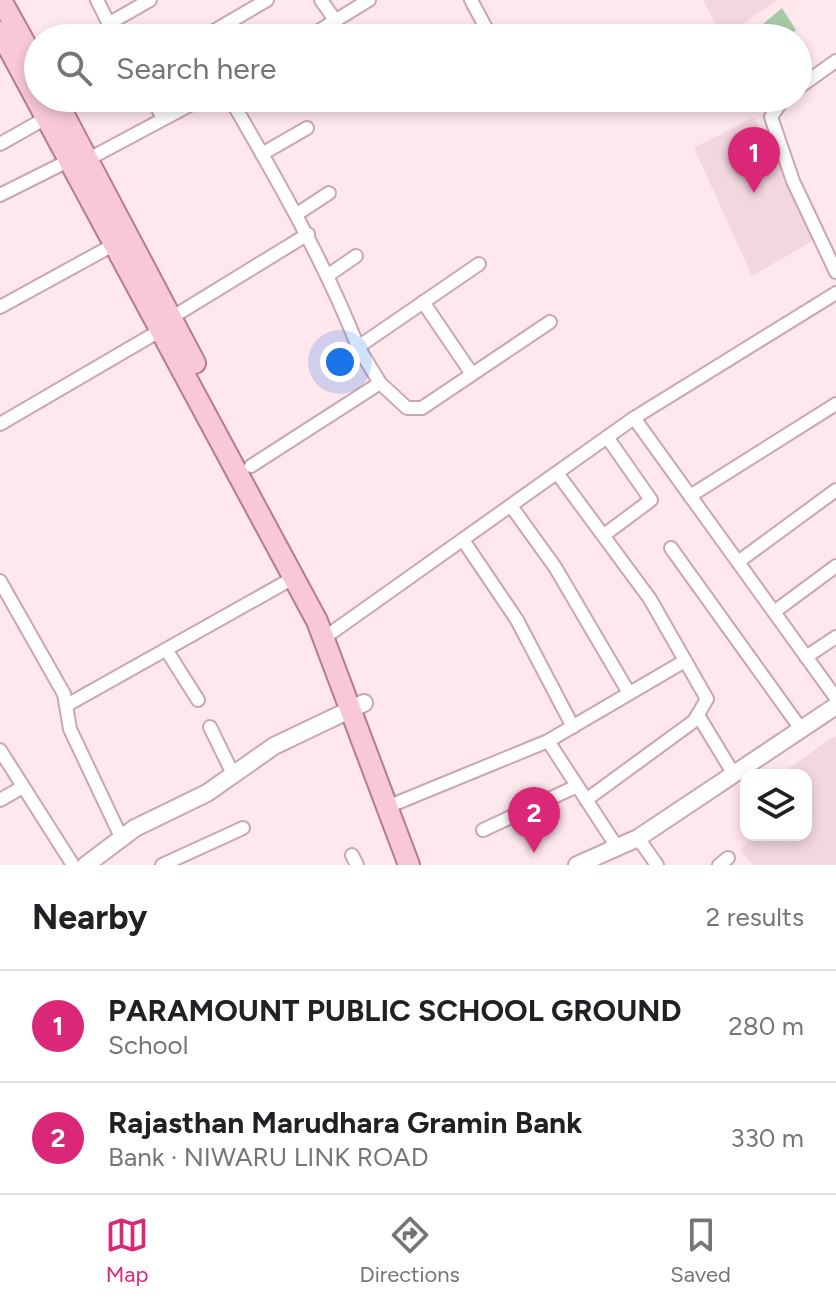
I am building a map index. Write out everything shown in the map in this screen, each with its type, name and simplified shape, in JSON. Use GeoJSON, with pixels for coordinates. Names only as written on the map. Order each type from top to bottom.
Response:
{"type":"FeatureCollection","features":[{"type":"Feature","properties":{"kind":"main road"},"geometry":{"type":"LineString","coordinates":[[9,3],[5,33],[24,72]]}},
{"type":"Feature","properties":{"kind":"main road"},"geometry":{"type":"LineString","coordinates":[[5,33],[24,53]]}},
{"type":"Feature","properties":{"kind":"main road"},"geometry":{"type":"LineString","coordinates":[[43,112],[76,162],[166,324],[295,577],[330,634]]}},
{"type":"Feature","properties":{"kind":"main road"},"geometry":{"type":"LineString","coordinates":[[60,112],[76,162],[115,244],[166,324]]}},
{"type":"Feature","properties":{"kind":"main road"},"geometry":{"type":"LineString","coordinates":[[203,393],[251,466],[330,634],[358,705],[409,865]]}},
{"type":"Feature","properties":{"kind":"main road"},"geometry":{"type":"LineString","coordinates":[[392,805],[421,865]]}},
{"type":"Feature","properties":{"kind":"street"},"geometry":{"type":"LineString","coordinates":[[97,0],[108,24],[150,0]]}},
{"type":"Feature","properties":{"kind":"street"},"geometry":{"type":"LineString","coordinates":[[226,24],[267,0]]}},
{"type":"Feature","properties":{"kind":"street"},"geometry":{"type":"LineString","coordinates":[[321,0],[335,20]]}},
{"type":"Feature","properties":{"kind":"street"},"geometry":{"type":"LineString","coordinates":[[329,24],[369,0]]}},
{"type":"Feature","properties":{"kind":"street"},"geometry":{"type":"LineString","coordinates":[[477,2],[485,24]]}},
{"type":"Feature","properties":{"kind":"street"},"geometry":{"type":"LineString","coordinates":[[812,78],[836,61]]}},
{"type":"Feature","properties":{"kind":"street"},"geometry":{"type":"LineString","coordinates":[[160,112],[163,117]]}},
{"type":"Feature","properties":{"kind":"street"},"geometry":{"type":"LineString","coordinates":[[0,195],[76,162],[174,112]]}},
{"type":"Feature","properties":{"kind":"street"},"geometry":{"type":"LineString","coordinates":[[238,112],[308,234],[342,303],[358,347],[380,383],[414,410],[550,322]]}},
{"type":"Feature","properties":{"kind":"street"},"geometry":{"type":"LineString","coordinates":[[774,112],[774,124],[793,181],[836,272]]}},
{"type":"Feature","properties":{"kind":"street"},"geometry":{"type":"LineString","coordinates":[[0,144],[46,118]]}},
{"type":"Feature","properties":{"kind":"street"},"geometry":{"type":"LineString","coordinates":[[262,154],[307,128]]}},
{"type":"Feature","properties":{"kind":"street"},"geometry":{"type":"LineString","coordinates":[[297,214],[329,193]]}},
{"type":"Feature","properties":{"kind":"street"},"geometry":{"type":"LineString","coordinates":[[0,424],[308,234]]}},
{"type":"Feature","properties":{"kind":"street"},"geometry":{"type":"LineString","coordinates":[[0,307],[115,244]]}},
{"type":"Feature","properties":{"kind":"street"},"geometry":{"type":"LineString","coordinates":[[327,276],[356,256]]}},
{"type":"Feature","properties":{"kind":"street"},"geometry":{"type":"LineString","coordinates":[[358,347],[479,264]]}},
{"type":"Feature","properties":{"kind":"street"},"geometry":{"type":"LineString","coordinates":[[330,634],[634,418],[836,293]]}},
{"type":"Feature","properties":{"kind":"street"},"geometry":{"type":"LineString","coordinates":[[423,302],[472,374]]}},
{"type":"Feature","properties":{"kind":"street"},"geometry":{"type":"LineString","coordinates":[[251,466],[380,383]]}},
{"type":"Feature","properties":{"kind":"street"},"geometry":{"type":"LineString","coordinates":[[690,496],[836,404]]}},
{"type":"Feature","properties":{"kind":"street"},"geometry":{"type":"LineString","coordinates":[[634,418],[836,698]]}},
{"type":"Feature","properties":{"kind":"street"},"geometry":{"type":"LineString","coordinates":[[604,535],[651,500],[607,437]]}},
{"type":"Feature","properties":{"kind":"street"},"geometry":{"type":"LineString","coordinates":[[557,473],[650,599],[683,662],[707,699],[698,715],[586,800]]}},
{"type":"Feature","properties":{"kind":"street"},"geometry":{"type":"LineString","coordinates":[[738,562],[836,490]]}},
{"type":"Feature","properties":{"kind":"street"},"geometry":{"type":"LineString","coordinates":[[511,506],[555,567],[629,693]]}},
{"type":"Feature","properties":{"kind":"street"},"geometry":{"type":"LineString","coordinates":[[463,540],[517,620],[573,727]]}},
{"type":"Feature","properties":{"kind":"street"},"geometry":{"type":"LineString","coordinates":[[671,548],[801,729]]}},
{"type":"Feature","properties":{"kind":"street"},"geometry":{"type":"LineString","coordinates":[[774,612],[836,566]]}},
{"type":"Feature","properties":{"kind":"street"},"geometry":{"type":"LineString","coordinates":[[67,705],[295,577]]}},
{"type":"Feature","properties":{"kind":"street"},"geometry":{"type":"LineString","coordinates":[[0,581],[54,674],[67,705],[70,729],[122,839]]}},
{"type":"Feature","properties":{"kind":"street"},"geometry":{"type":"LineString","coordinates":[[806,657],[836,637]]}},
{"type":"Feature","properties":{"kind":"street"},"geometry":{"type":"LineString","coordinates":[[167,651],[198,700]]}},
{"type":"Feature","properties":{"kind":"street"},"geometry":{"type":"LineString","coordinates":[[392,805],[548,741],[683,662]]}},
{"type":"Feature","properties":{"kind":"street"},"geometry":{"type":"LineString","coordinates":[[86,865],[135,828],[234,776],[274,746],[358,705]]}},
{"type":"Feature","properties":{"kind":"street"},"geometry":{"type":"LineString","coordinates":[[577,865],[638,838],[836,706]]}},
{"type":"Feature","properties":{"kind":"street"},"geometry":{"type":"LineString","coordinates":[[698,715],[733,773]]}},
{"type":"Feature","properties":{"kind":"street"},"geometry":{"type":"LineString","coordinates":[[210,727],[234,776]]}},
{"type":"Feature","properties":{"kind":"street"},"geometry":{"type":"LineString","coordinates":[[548,741],[617,847]]}},
{"type":"Feature","properties":{"kind":"street"},"geometry":{"type":"LineString","coordinates":[[0,750],[21,788],[73,865]]}},
{"type":"Feature","properties":{"kind":"street"},"geometry":{"type":"LineString","coordinates":[[483,830],[577,786]]}},
{"type":"Feature","properties":{"kind":"street"},"geometry":{"type":"LineString","coordinates":[[0,800],[21,788]]}},
{"type":"Feature","properties":{"kind":"street"},"geometry":{"type":"LineString","coordinates":[[162,865],[243,828]]}},
{"type":"Feature","properties":{"kind":"street"},"geometry":{"type":"LineString","coordinates":[[638,838],[657,865]]}},
{"type":"Feature","properties":{"kind":"shaded area"},"geometry":{"type":"Polygon","coordinates":[[[703,0],[777,0],[743,24],[716,24],[703,0]]]}},
{"type":"Feature","properties":{"kind":"shaded area"},"geometry":{"type":"Polygon","coordinates":[[[754,117],[817,238],[752,276],[694,148],[754,117]]]}},
{"type":"Feature","properties":{"kind":"shaded area"},"geometry":{"type":"Polygon","coordinates":[[[836,735],[836,865],[753,865],[740,850],[750,841],[812,841],[812,769],[788,769],[836,735]]]}},
{"type":"Feature","properties":{"kind":"green space"},"geometry":{"type":"Polygon","coordinates":[[[782,8],[792,24],[763,24],[782,8]]]}},
{"type":"Feature","properties":{"kind":"place","name":"PARAMOUNT PUBLIC SCHOOL GROUND"},"geometry":{"type":"Point","coordinates":[754,193]}},
{"type":"Feature","properties":{"kind":"place","name":"Rajasthan Marudhara Gramin Bank"},"geometry":{"type":"Point","coordinates":[534,853]}}]}
